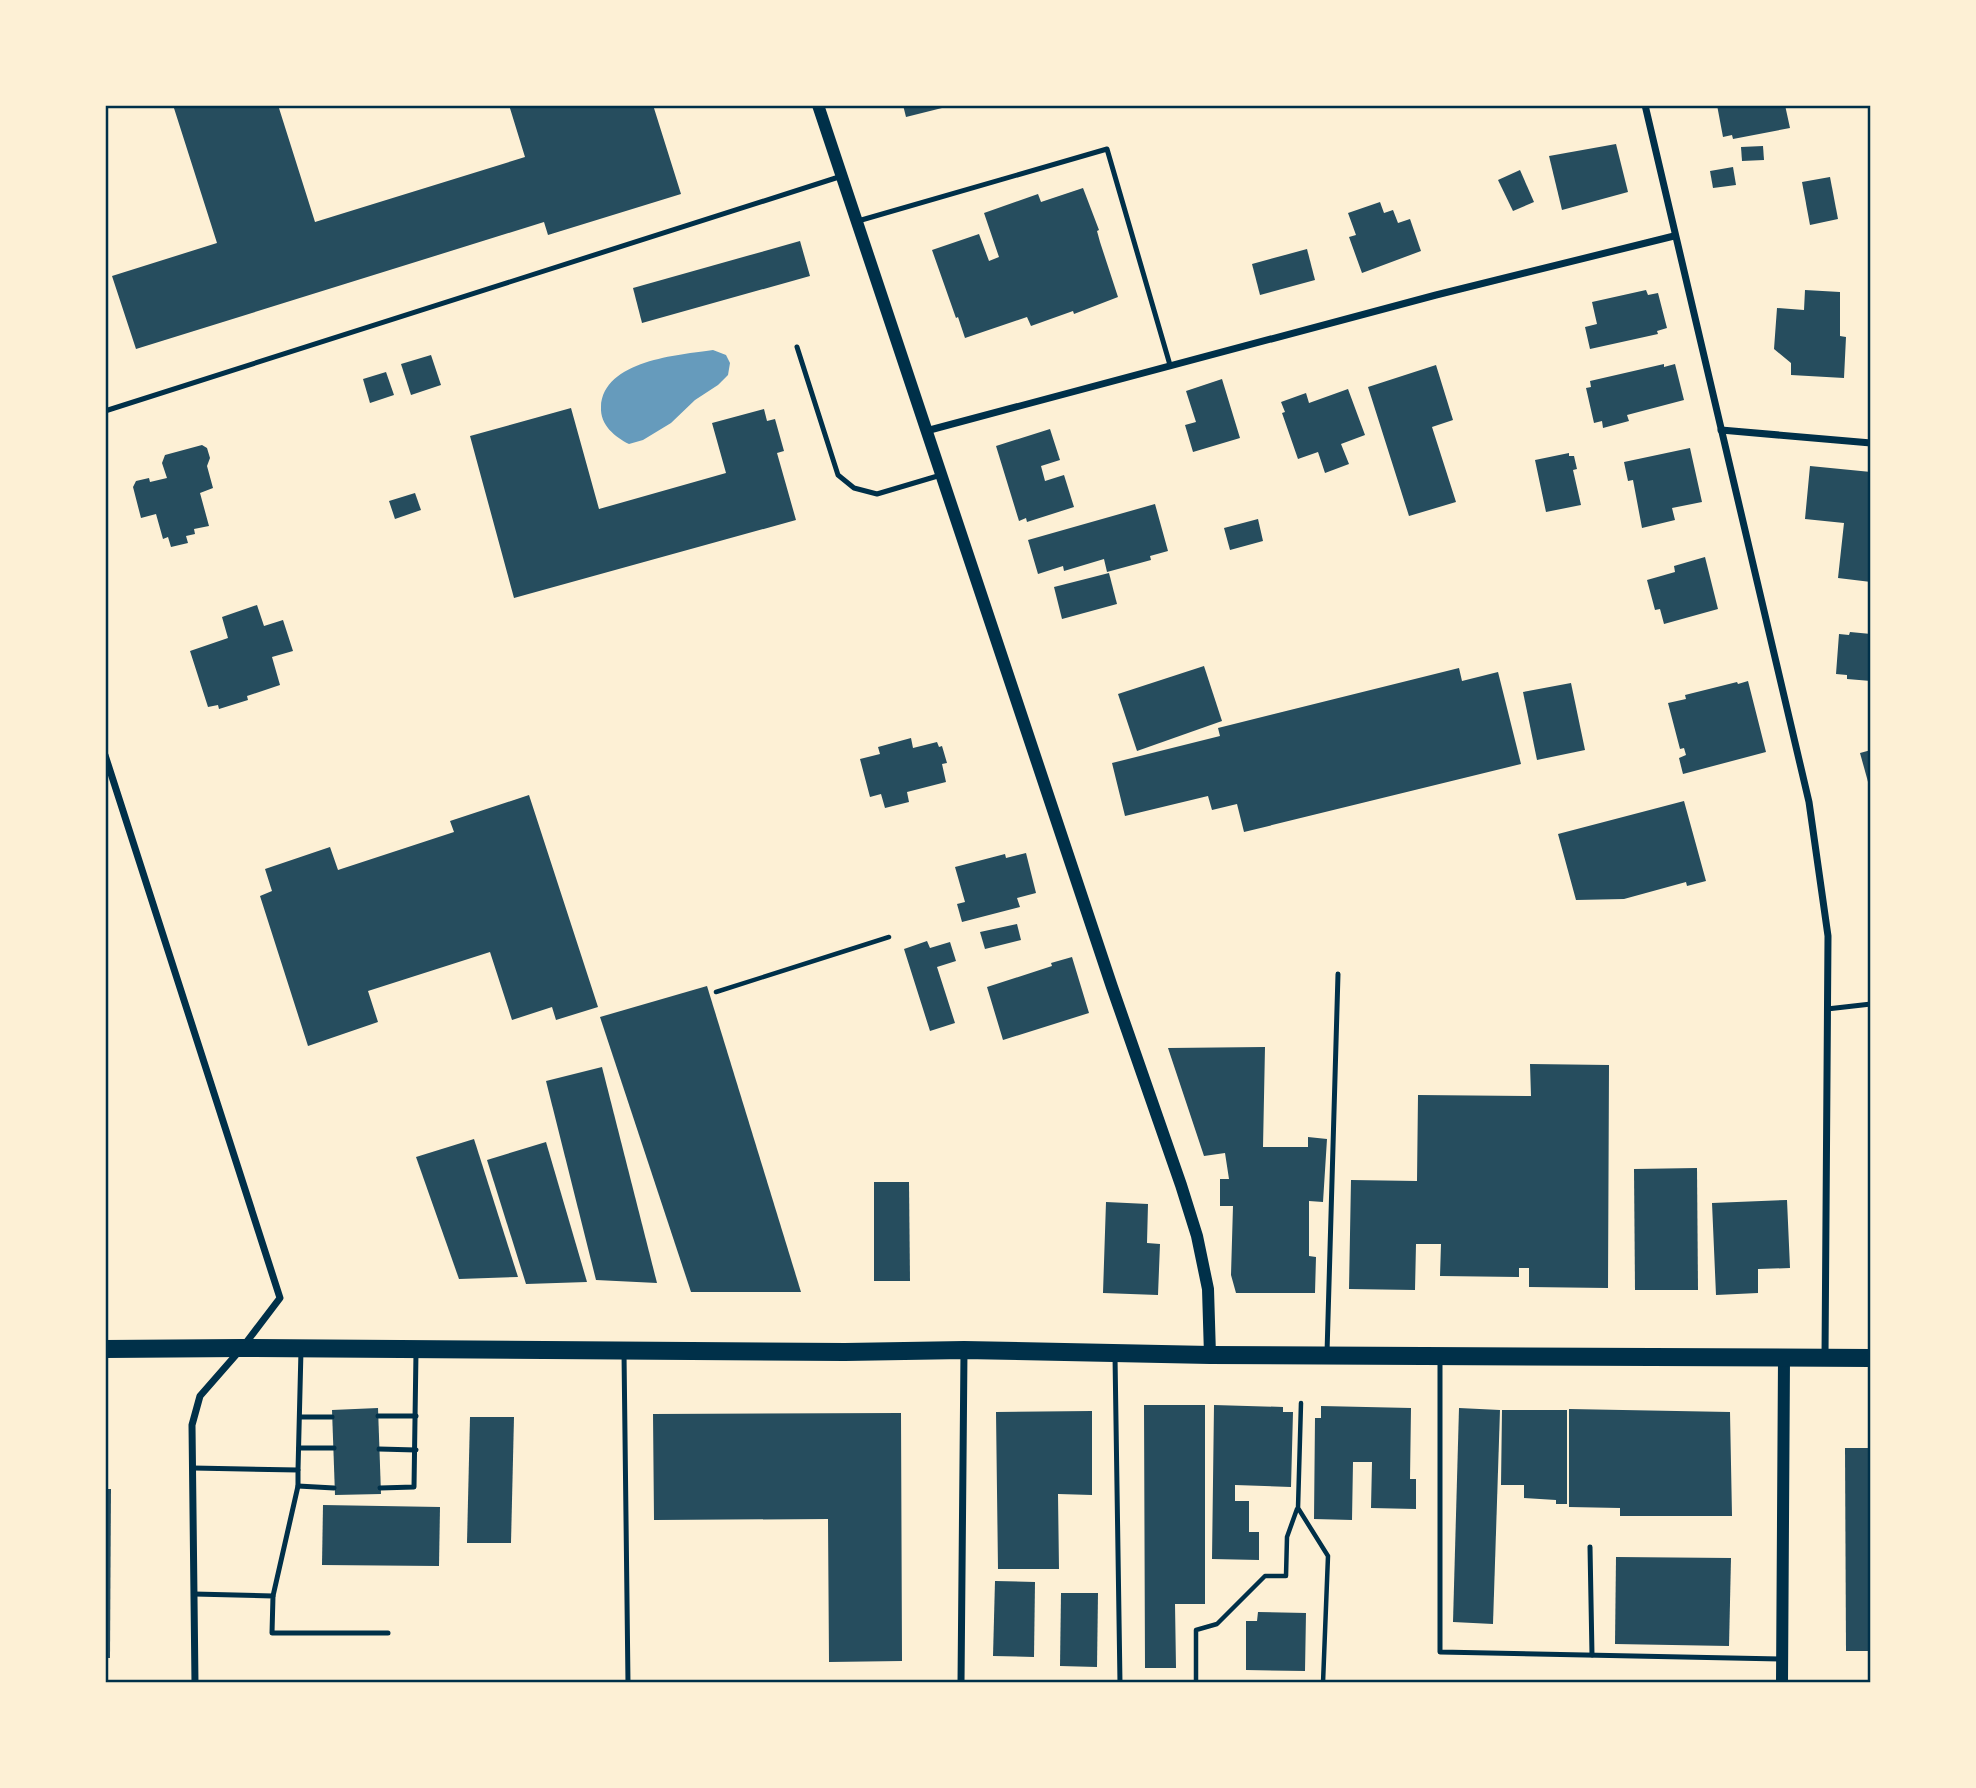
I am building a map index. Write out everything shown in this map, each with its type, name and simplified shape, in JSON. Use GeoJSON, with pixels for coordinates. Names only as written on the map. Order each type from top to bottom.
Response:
{"type":"FeatureCollection","features":[{"type":"Feature","properties":{"kind":"main road"},"geometry":{"type":"LineString","coordinates":[[105,1349],[845,1352],[964,1350],[1210,1355],[1871,1358]]}},
{"type":"Feature","properties":{"kind":"street"},"geometry":{"type":"LineString","coordinates":[[818,105],[1197,1236],[1208,1289],[1210,1355]]}},
{"type":"Feature","properties":{"kind":"street"},"geometry":{"type":"LineString","coordinates":[[1644,105],[1809,802],[1828,936],[1825,1358]]}},
{"type":"Feature","properties":{"kind":"street"},"geometry":{"type":"LineString","coordinates":[[926,431],[1170,365],[1674,236]]}},
{"type":"Feature","properties":{"kind":"street"},"geometry":{"type":"LineString","coordinates":[[1721,430],[1871,443]]}},
{"type":"Feature","properties":{"kind":"street"},"geometry":{"type":"LineString","coordinates":[[105,755],[280,1298],[242,1348],[200,1396],[192,1425],[195,1683]]}},
{"type":"Feature","properties":{"kind":"street"},"geometry":{"type":"LineString","coordinates":[[961,1683],[964,1350]]}},
{"type":"Feature","properties":{"kind":"street"},"geometry":{"type":"LineString","coordinates":[[1783,1683],[1784,1358]]}},
{"type":"Feature","properties":{"kind":"lane"},"geometry":{"type":"LineString","coordinates":[[858,221],[1107,149],[1170,365]]}},
{"type":"Feature","properties":{"kind":"lane"},"geometry":{"type":"LineString","coordinates":[[105,411],[842,176]]}},
{"type":"Feature","properties":{"kind":"lane"},"geometry":{"type":"LineString","coordinates":[[797,346],[838,475],[854,488],[877,494],[941,475]]}},
{"type":"Feature","properties":{"kind":"lane"},"geometry":{"type":"LineString","coordinates":[[1327,1356],[1338,974]]}},
{"type":"Feature","properties":{"kind":"lane"},"geometry":{"type":"LineString","coordinates":[[1827,1010],[1871,1004]]}},
{"type":"Feature","properties":{"kind":"lane"},"geometry":{"type":"LineString","coordinates":[[301,1348],[298,1486],[273,1595],[272,1633],[388,1633]]}},
{"type":"Feature","properties":{"kind":"lane"},"geometry":{"type":"LineString","coordinates":[[380,1488],[414,1487],[416,1349]]}},
{"type":"Feature","properties":{"kind":"lane"},"geometry":{"type":"LineString","coordinates":[[624,1350],[628,1683]]}},
{"type":"Feature","properties":{"kind":"lane"},"geometry":{"type":"LineString","coordinates":[[1115,1353],[1120,1683]]}},
{"type":"Feature","properties":{"kind":"lane"},"geometry":{"type":"LineString","coordinates":[[1440,1356],[1440,1652],[1783,1659]]}},
{"type":"Feature","properties":{"kind":"lane"},"geometry":{"type":"LineString","coordinates":[[378,1416],[416,1416]]}},
{"type":"Feature","properties":{"kind":"lane"},"geometry":{"type":"LineString","coordinates":[[299,1417],[332,1417]]}},
{"type":"Feature","properties":{"kind":"lane"},"geometry":{"type":"LineString","coordinates":[[299,1448],[334,1448]]}},
{"type":"Feature","properties":{"kind":"lane"},"geometry":{"type":"LineString","coordinates":[[379,1449],[416,1450]]}},
{"type":"Feature","properties":{"kind":"lane"},"geometry":{"type":"LineString","coordinates":[[193,1468],[298,1470]]}},
{"type":"Feature","properties":{"kind":"lane"},"geometry":{"type":"LineString","coordinates":[[298,1486],[334,1488]]}},
{"type":"Feature","properties":{"kind":"lane"},"geometry":{"type":"LineString","coordinates":[[1590,1547],[1592,1655]]}},
{"type":"Feature","properties":{"kind":"lane"},"geometry":{"type":"LineString","coordinates":[[194,1594],[273,1595]]}},
{"type":"Feature","properties":{"kind":"path"},"geometry":{"type":"LineString","coordinates":[[716,992],[889,937]]}},
{"type":"Feature","properties":{"kind":"path"},"geometry":{"type":"LineString","coordinates":[[1196,1683],[1196,1630],[1217,1624],[1265,1576],[1286,1576],[1287,1536],[1298,1508],[1301,1403]]}},
{"type":"Feature","properties":{"kind":"path"},"geometry":{"type":"LineString","coordinates":[[1298,1508],[1328,1556],[1323,1683]]}},
{"type":"Feature","properties":{"kind":"water"},"geometry":{"type":"Polygon","coordinates":[[[713,350],[726,355],[730,363],[728,375],[695,400],[671,423],[643,440],[629,444],[606,425],[601,407],[605,391],[615,379],[645,363],[713,350]]]}},
{"type":"Feature","properties":{"kind":"building"},"geometry":{"type":"Polygon","coordinates":[[[173,105],[278,105],[315,222],[525,157],[509,105],[653,105],[681,194],[548,235],[544,222],[136,349],[112,276],[217,243],[173,105]]]}},
{"type":"Feature","properties":{"kind":"building"},"geometry":{"type":"Polygon","coordinates":[[[903,105],[950,105],[950,106],[906,117],[903,105]]]}},
{"type":"Feature","properties":{"kind":"building"},"geometry":{"type":"Polygon","coordinates":[[[1717,105],[1785,105],[1790,128],[1733,139],[1732,135],[1723,137],[1717,105]]]}},
{"type":"Feature","properties":{"kind":"building"},"geometry":{"type":"Polygon","coordinates":[[[1616,144],[1628,192],[1562,210],[1549,156],[1616,144]]]}},
{"type":"Feature","properties":{"kind":"building"},"geometry":{"type":"Polygon","coordinates":[[[1763,146],[1764,160],[1742,161],[1741,147],[1763,146]]]}},
{"type":"Feature","properties":{"kind":"building"},"geometry":{"type":"Polygon","coordinates":[[[1733,167],[1736,185],[1713,188],[1710,171],[1733,167]]]}},
{"type":"Feature","properties":{"kind":"building"},"geometry":{"type":"Polygon","coordinates":[[[1520,170],[1534,202],[1513,211],[1498,180],[1520,170]]]}},
{"type":"Feature","properties":{"kind":"building"},"geometry":{"type":"Polygon","coordinates":[[[1830,177],[1838,219],[1810,225],[1802,182],[1830,177]]]}},
{"type":"Feature","properties":{"kind":"building"},"geometry":{"type":"Polygon","coordinates":[[[1083,188],[1099,230],[1100,242],[1118,297],[1074,314],[1073,311],[1031,326],[1027,317],[965,338],[932,250],[979,234],[989,261],[999,257],[984,213],[1038,194],[1041,202],[1083,188]]]}},
{"type":"Feature","properties":{"kind":"building"},"geometry":{"type":"Polygon","coordinates":[[[1380,202],[1384,213],[1393,210],[1398,223],[1410,219],[1421,251],[1362,273],[1349,237],[1356,235],[1348,213],[1380,202]]]}},
{"type":"Feature","properties":{"kind":"building"},"geometry":{"type":"Polygon","coordinates":[[[800,241],[810,276],[642,323],[633,288],[800,241]]]}},
{"type":"Feature","properties":{"kind":"building"},"geometry":{"type":"Polygon","coordinates":[[[1307,249],[1315,280],[1260,295],[1252,264],[1307,249]]]}},
{"type":"Feature","properties":{"kind":"building"},"geometry":{"type":"Polygon","coordinates":[[[1646,290],[1648,295],[1658,293],[1667,328],[1657,331],[1658,334],[1590,349],[1585,327],[1597,324],[1592,302],[1646,290]]]}},
{"type":"Feature","properties":{"kind":"building"},"geometry":{"type":"Polygon","coordinates":[[[1805,290],[1840,292],[1840,336],[1846,337],[1844,378],[1791,375],[1791,363],[1774,349],[1777,308],[1804,310],[1805,290]]]}},
{"type":"Feature","properties":{"kind":"building"},"geometry":{"type":"Polygon","coordinates":[[[431,355],[441,385],[411,395],[401,364],[431,355]]]}},
{"type":"Feature","properties":{"kind":"building"},"geometry":{"type":"Polygon","coordinates":[[[1664,364],[1664,367],[1675,364],[1684,400],[1627,415],[1629,421],[1603,428],[1602,421],[1594,423],[1586,388],[1591,387],[1590,381],[1664,364]]]}},
{"type":"Feature","properties":{"kind":"building"},"geometry":{"type":"Polygon","coordinates":[[[1436,365],[1453,420],[1432,427],[1456,502],[1409,516],[1368,387],[1436,365]]]}},
{"type":"Feature","properties":{"kind":"building"},"geometry":{"type":"Polygon","coordinates":[[[386,372],[394,395],[370,403],[363,379],[386,372]]]}},
{"type":"Feature","properties":{"kind":"building"},"geometry":{"type":"Polygon","coordinates":[[[1222,379],[1240,438],[1193,452],[1185,425],[1196,422],[1186,391],[1222,379]]]}},
{"type":"Feature","properties":{"kind":"building"},"geometry":{"type":"Polygon","coordinates":[[[1348,389],[1365,435],[1341,444],[1349,464],[1325,473],[1318,452],[1298,459],[1282,413],[1285,412],[1281,402],[1306,393],[1309,403],[1348,389]]]}},
{"type":"Feature","properties":{"kind":"building"},"geometry":{"type":"Polygon","coordinates":[[[571,408],[599,509],[726,473],[712,423],[764,409],[767,421],[775,419],[784,451],[777,453],[796,520],[514,598],[470,436],[571,408]]]}},
{"type":"Feature","properties":{"kind":"building"},"geometry":{"type":"Polygon","coordinates":[[[1050,429],[1060,460],[1041,466],[1045,481],[1064,475],[1074,507],[1027,522],[1026,518],[1019,521],[996,446],[1050,429]]]}},
{"type":"Feature","properties":{"kind":"building"},"geometry":{"type":"Polygon","coordinates":[[[202,445],[207,448],[210,458],[207,466],[213,488],[200,493],[209,526],[194,529],[195,534],[186,536],[188,543],[171,547],[168,537],[163,539],[156,514],[141,518],[133,487],[136,481],[149,478],[150,482],[167,478],[162,463],[165,455],[202,445]]]}},
{"type":"Feature","properties":{"kind":"building"},"geometry":{"type":"Polygon","coordinates":[[[1690,448],[1702,502],[1672,508],[1675,520],[1642,528],[1633,480],[1628,481],[1624,462],[1690,448]]]}},
{"type":"Feature","properties":{"kind":"building"},"geometry":{"type":"Polygon","coordinates":[[[1569,453],[1569,456],[1574,456],[1577,469],[1573,470],[1581,505],[1546,512],[1535,460],[1569,453]]]}},
{"type":"Feature","properties":{"kind":"building"},"geometry":{"type":"Polygon","coordinates":[[[1810,466],[1871,472],[1871,582],[1838,578],[1844,523],[1805,519],[1810,466]]]}},
{"type":"Feature","properties":{"kind":"building"},"geometry":{"type":"Polygon","coordinates":[[[415,493],[421,510],[395,519],[389,501],[415,493]]]}},
{"type":"Feature","properties":{"kind":"building"},"geometry":{"type":"Polygon","coordinates":[[[1155,504],[1168,551],[1150,556],[1151,560],[1107,572],[1104,559],[1064,571],[1063,566],[1038,574],[1028,540],[1155,504]]]}},
{"type":"Feature","properties":{"kind":"building"},"geometry":{"type":"Polygon","coordinates":[[[1258,519],[1263,541],[1230,550],[1224,528],[1258,519]]]}},
{"type":"Feature","properties":{"kind":"building"},"geometry":{"type":"Polygon","coordinates":[[[1705,557],[1718,609],[1664,624],[1660,609],[1655,610],[1647,580],[1675,572],[1674,566],[1705,557]]]}},
{"type":"Feature","properties":{"kind":"building"},"geometry":{"type":"Polygon","coordinates":[[[1109,573],[1117,604],[1062,619],[1054,587],[1109,573]]]}},
{"type":"Feature","properties":{"kind":"building"},"geometry":{"type":"Polygon","coordinates":[[[257,605],[264,626],[283,620],[293,651],[272,657],[280,685],[247,696],[248,700],[219,709],[218,705],[208,707],[190,651],[228,638],[222,617],[257,605]]]}},
{"type":"Feature","properties":{"kind":"building"},"geometry":{"type":"Polygon","coordinates":[[[1850,632],[1871,634],[1871,681],[1847,679],[1847,675],[1836,674],[1839,634],[1849,635],[1850,632]]]}},
{"type":"Feature","properties":{"kind":"building"},"geometry":{"type":"Polygon","coordinates":[[[1204,666],[1222,721],[1137,751],[1118,694],[1204,666]]]}},
{"type":"Feature","properties":{"kind":"building"},"geometry":{"type":"Polygon","coordinates":[[[1459,668],[1462,681],[1498,672],[1521,764],[1244,832],[1237,804],[1212,810],[1208,796],[1125,816],[1112,763],[1220,736],[1218,728],[1459,668]]]}},
{"type":"Feature","properties":{"kind":"building"},"geometry":{"type":"Polygon","coordinates":[[[1748,681],[1766,752],[1683,774],[1679,758],[1686,755],[1684,748],[1680,749],[1668,703],[1686,699],[1685,695],[1748,681]]]}},
{"type":"Feature","properties":{"kind":"building"},"geometry":{"type":"Polygon","coordinates":[[[1571,683],[1585,750],[1537,760],[1523,692],[1571,683]]]}},
{"type":"Feature","properties":{"kind":"building"},"geometry":{"type":"Polygon","coordinates":[[[911,738],[913,748],[937,742],[939,747],[942,746],[947,763],[942,764],[946,782],[907,792],[909,802],[885,808],[881,794],[870,797],[860,759],[880,754],[878,747],[911,738]]]}},
{"type":"Feature","properties":{"kind":"building"},"geometry":{"type":"Polygon","coordinates":[[[1871,750],[1871,789],[1870,789],[1860,753],[1871,750]]]}},
{"type":"Feature","properties":{"kind":"building"},"geometry":{"type":"Polygon","coordinates":[[[529,795],[598,1007],[556,1020],[552,1007],[512,1020],[490,952],[368,991],[378,1022],[308,1046],[260,896],[272,891],[265,869],[330,847],[338,870],[454,832],[450,821],[529,795]]]}},
{"type":"Feature","properties":{"kind":"building"},"geometry":{"type":"Polygon","coordinates":[[[1684,801],[1706,881],[1687,886],[1686,882],[1624,899],[1576,900],[1558,834],[1684,801]]]}},
{"type":"Feature","properties":{"kind":"building"},"geometry":{"type":"Polygon","coordinates":[[[1026,853],[1036,893],[1017,898],[1020,907],[962,922],[957,904],[965,902],[955,867],[1005,854],[1006,858],[1026,853]]]}},
{"type":"Feature","properties":{"kind":"building"},"geometry":{"type":"Polygon","coordinates":[[[1017,924],[1021,940],[985,949],[980,932],[1017,924]]]}},
{"type":"Feature","properties":{"kind":"building"},"geometry":{"type":"Polygon","coordinates":[[[927,941],[930,948],[950,942],[956,961],[937,967],[955,1023],[930,1031],[904,949],[927,941]]]}},
{"type":"Feature","properties":{"kind":"building"},"geometry":{"type":"Polygon","coordinates":[[[1072,957],[1089,1013],[1003,1040],[987,987],[1072,957]]]}},
{"type":"Feature","properties":{"kind":"building"},"geometry":{"type":"Polygon","coordinates":[[[707,986],[801,1292],[691,1292],[600,1017],[707,986]]]}},
{"type":"Feature","properties":{"kind":"building"},"geometry":{"type":"Polygon","coordinates":[[[1265,1047],[1263,1147],[1308,1147],[1308,1137],[1327,1139],[1323,1202],[1309,1201],[1309,1256],[1316,1257],[1315,1293],[1236,1293],[1231,1275],[1233,1206],[1220,1206],[1220,1179],[1229,1179],[1225,1153],[1204,1156],[1168,1048],[1265,1047]]]}},
{"type":"Feature","properties":{"kind":"building"},"geometry":{"type":"Polygon","coordinates":[[[1530,1064],[1609,1065],[1608,1288],[1529,1287],[1529,1268],[1519,1268],[1519,1277],[1440,1276],[1441,1244],[1416,1244],[1415,1290],[1349,1289],[1351,1180],[1417,1181],[1418,1095],[1531,1096],[1530,1064]]]}},
{"type":"Feature","properties":{"kind":"building"},"geometry":{"type":"Polygon","coordinates":[[[602,1067],[657,1283],[596,1280],[546,1081],[602,1067]]]}},
{"type":"Feature","properties":{"kind":"building"},"geometry":{"type":"Polygon","coordinates":[[[474,1139],[518,1277],[459,1279],[416,1157],[474,1139]]]}},
{"type":"Feature","properties":{"kind":"building"},"geometry":{"type":"Polygon","coordinates":[[[546,1142],[587,1282],[526,1284],[487,1160],[546,1142]]]}},
{"type":"Feature","properties":{"kind":"building"},"geometry":{"type":"Polygon","coordinates":[[[1697,1168],[1698,1290],[1635,1290],[1634,1169],[1697,1168]]]}},
{"type":"Feature","properties":{"kind":"building"},"geometry":{"type":"Polygon","coordinates":[[[874,1182],[909,1182],[910,1281],[874,1281],[874,1182]]]}},
{"type":"Feature","properties":{"kind":"building"},"geometry":{"type":"Polygon","coordinates":[[[1787,1200],[1790,1268],[1758,1269],[1758,1293],[1716,1295],[1712,1203],[1787,1200]]]}},
{"type":"Feature","properties":{"kind":"building"},"geometry":{"type":"Polygon","coordinates":[[[1106,1202],[1148,1204],[1147,1243],[1160,1244],[1158,1295],[1103,1293],[1106,1202]]]}},
{"type":"Feature","properties":{"kind":"building"},"geometry":{"type":"Polygon","coordinates":[[[1144,1405],[1205,1405],[1205,1604],[1175,1604],[1176,1668],[1145,1668],[1144,1405]]]}},
{"type":"Feature","properties":{"kind":"building"},"geometry":{"type":"Polygon","coordinates":[[[1214,1405],[1283,1407],[1283,1412],[1293,1412],[1291,1487],[1235,1485],[1235,1501],[1249,1501],[1249,1532],[1259,1532],[1259,1560],[1212,1559],[1214,1405]]]}},
{"type":"Feature","properties":{"kind":"building"},"geometry":{"type":"Polygon","coordinates":[[[1321,1406],[1411,1408],[1410,1479],[1416,1479],[1416,1509],[1371,1508],[1372,1462],[1353,1462],[1352,1520],[1314,1519],[1315,1418],[1321,1418],[1321,1406]]]}},
{"type":"Feature","properties":{"kind":"building"},"geometry":{"type":"Polygon","coordinates":[[[378,1408],[381,1494],[335,1495],[332,1410],[378,1408]]]}},
{"type":"Feature","properties":{"kind":"building"},"geometry":{"type":"Polygon","coordinates":[[[1459,1408],[1500,1410],[1493,1624],[1453,1622],[1459,1408]]]}},
{"type":"Feature","properties":{"kind":"building"},"geometry":{"type":"Polygon","coordinates":[[[1569,1409],[1730,1412],[1732,1516],[1620,1516],[1620,1508],[1569,1507],[1569,1409]]]}},
{"type":"Feature","properties":{"kind":"building"},"geometry":{"type":"Polygon","coordinates":[[[1502,1410],[1567,1410],[1567,1504],[1556,1504],[1556,1500],[1524,1498],[1524,1485],[1501,1485],[1502,1410]]]}},
{"type":"Feature","properties":{"kind":"building"},"geometry":{"type":"Polygon","coordinates":[[[1092,1411],[1092,1495],[1058,1494],[1059,1569],[998,1569],[996,1412],[1092,1411]]]}},
{"type":"Feature","properties":{"kind":"building"},"geometry":{"type":"Polygon","coordinates":[[[901,1413],[902,1661],[829,1662],[828,1519],[654,1520],[653,1414],[901,1413]]]}},
{"type":"Feature","properties":{"kind":"building"},"geometry":{"type":"Polygon","coordinates":[[[470,1417],[514,1417],[511,1543],[467,1543],[470,1417]]]}},
{"type":"Feature","properties":{"kind":"building"},"geometry":{"type":"Polygon","coordinates":[[[1845,1448],[1871,1448],[1871,1651],[1846,1651],[1845,1448]]]}},
{"type":"Feature","properties":{"kind":"building"},"geometry":{"type":"Polygon","coordinates":[[[105,1489],[111,1489],[110,1658],[105,1658],[105,1489]]]}},
{"type":"Feature","properties":{"kind":"building"},"geometry":{"type":"Polygon","coordinates":[[[323,1505],[440,1507],[439,1566],[322,1565],[323,1505]]]}},
{"type":"Feature","properties":{"kind":"building"},"geometry":{"type":"Polygon","coordinates":[[[1616,1557],[1731,1558],[1729,1646],[1615,1644],[1616,1557]]]}},
{"type":"Feature","properties":{"kind":"building"},"geometry":{"type":"Polygon","coordinates":[[[995,1581],[1035,1582],[1034,1657],[993,1656],[995,1581]]]}},
{"type":"Feature","properties":{"kind":"building"},"geometry":{"type":"Polygon","coordinates":[[[1061,1593],[1098,1593],[1097,1667],[1060,1666],[1061,1593]]]}},
{"type":"Feature","properties":{"kind":"building"},"geometry":{"type":"Polygon","coordinates":[[[1258,1612],[1306,1613],[1305,1671],[1246,1670],[1246,1621],[1257,1621],[1258,1612]]]}}]}
